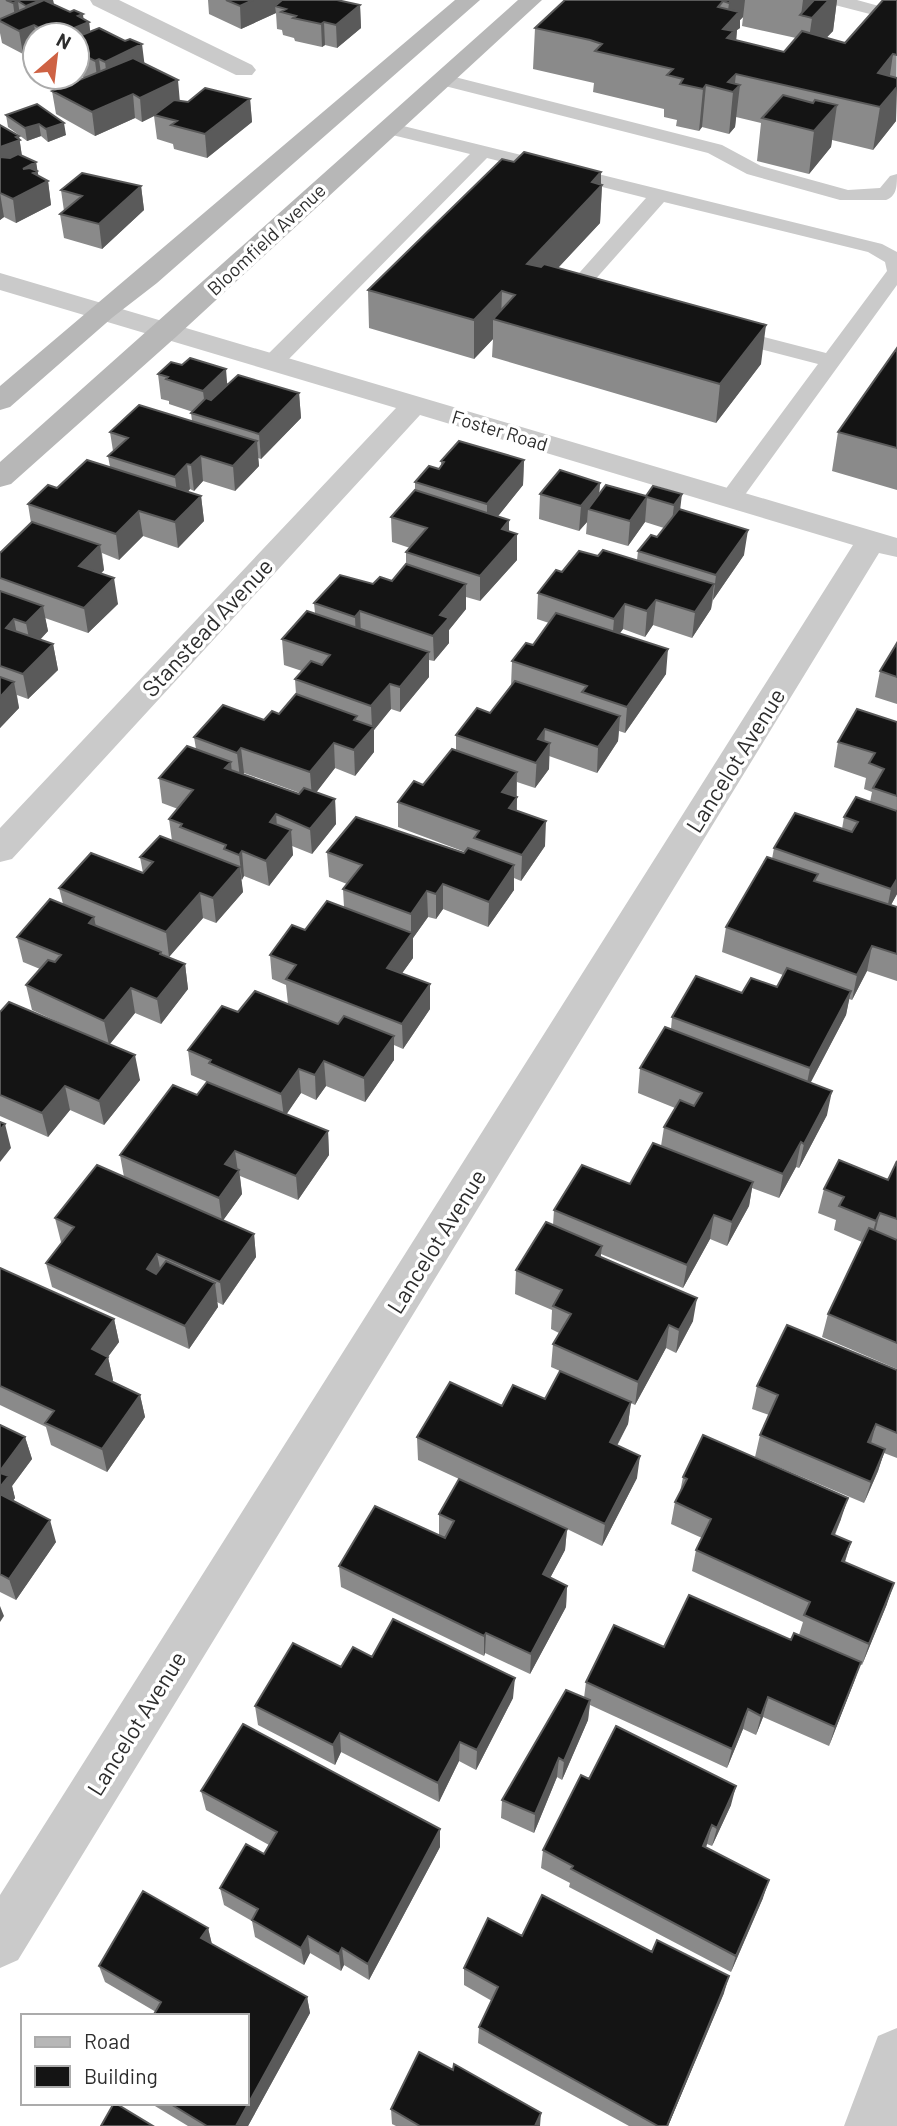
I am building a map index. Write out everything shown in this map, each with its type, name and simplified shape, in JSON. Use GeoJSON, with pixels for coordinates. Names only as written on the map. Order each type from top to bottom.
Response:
{"type":"FeatureCollection","features":[{"type":"Feature","properties":{"kind":"main road"},"geometry":{"type":"LineString","coordinates":[[0,401],[469,0]]}},
{"type":"Feature","properties":{"kind":"main road","name":"Bloomfield Avenue"},"geometry":{"type":"LineString","coordinates":[[0,478],[531,0]]}},
{"type":"Feature","properties":{"kind":"main road"},"geometry":{"type":"LineString","coordinates":[[337,113],[387,128]]}},
{"type":"Feature","properties":{"kind":"street"},"geometry":{"type":"LineString","coordinates":[[101,0],[244,70]]}},
{"type":"Feature","properties":{"kind":"street","name":"Foster Road"},"geometry":{"type":"LineString","coordinates":[[0,281],[884,544]]}},
{"type":"Feature","properties":{"kind":"street","name":"Stanstead Avenue"},"geometry":{"type":"LineString","coordinates":[[0,850],[415,404]]}},
{"type":"Feature","properties":{"kind":"street","name":"Lancelot Avenue"},"geometry":{"type":"LineString","coordinates":[[0,1942],[884,544]]}},
{"type":"Feature","properties":{"kind":"street"},"geometry":{"type":"LineString","coordinates":[[871,2126],[897,2054]]}},
{"type":"Feature","properties":{"kind":"lane"},"geometry":{"type":"LineString","coordinates":[[837,0],[897,16]]}},
{"type":"Feature","properties":{"kind":"lane"},"geometry":{"type":"LineString","coordinates":[[443,80],[715,149],[754,170],[847,195],[886,194],[897,180]]}},
{"type":"Feature","properties":{"kind":"lane"},"geometry":{"type":"LineString","coordinates":[[387,128],[875,248],[894,259],[897,271],[731,498]]}},
{"type":"Feature","properties":{"kind":"lane"},"geometry":{"type":"LineString","coordinates":[[273,362],[484,151]]}},
{"type":"Feature","properties":{"kind":"lane"},"geometry":{"type":"LineString","coordinates":[[626,306],[588,296],[582,281],[659,194]]}},
{"type":"Feature","properties":{"kind":"lane"},"geometry":{"type":"LineString","coordinates":[[704,327],[833,362]]}},
{"type":"Feature","properties":{"kind":"building"},"geometry":{"type":"Polygon","coordinates":[[[6,0],[41,0],[26,6],[18,1],[13,3],[6,0]]]}},
{"type":"Feature","properties":{"kind":"building"},"geometry":{"type":"Polygon","coordinates":[[[44,0],[70,12],[74,10],[83,14],[78,16],[87,21],[21,21],[19,31],[0,19],[44,0]]]}},
{"type":"Feature","properties":{"kind":"building"},"geometry":{"type":"Polygon","coordinates":[[[226,0],[253,0],[240,6],[226,0]]]}},
{"type":"Feature","properties":{"kind":"building"},"geometry":{"type":"Polygon","coordinates":[[[282,0],[337,0],[360,5],[336,25],[293,18],[296,16],[281,12],[286,9],[275,6],[282,0]]]}},
{"type":"Feature","properties":{"kind":"building"},"geometry":{"type":"Polygon","coordinates":[[[565,0],[731,0],[729,3],[723,1],[718,7],[739,12],[723,29],[734,31],[727,38],[784,52],[802,31],[845,43],[883,0],[897,0],[897,55],[893,54],[878,73],[897,78],[897,87],[880,107],[736,74],[728,82],[740,85],[733,92],[706,85],[703,89],[680,84],[683,79],[667,75],[673,69],[595,51],[602,44],[535,28],[565,0]]]}},
{"type":"Feature","properties":{"kind":"building"},"geometry":{"type":"Polygon","coordinates":[[[814,0],[829,0],[812,18],[800,15],[814,0]]]}},
{"type":"Feature","properties":{"kind":"building"},"geometry":{"type":"Polygon","coordinates":[[[99,28],[125,41],[130,39],[142,44],[105,62],[99,59],[95,61],[91,59],[91,31],[99,28]]]}},
{"type":"Feature","properties":{"kind":"building"},"geometry":{"type":"Polygon","coordinates":[[[133,58],[178,80],[140,98],[133,94],[92,112],[52,91],[91,91],[91,75],[133,58]]]}},
{"type":"Feature","properties":{"kind":"building"},"geometry":{"type":"Polygon","coordinates":[[[205,88],[250,99],[205,134],[171,125],[177,121],[154,115],[174,100],[188,102],[205,88]]]}},
{"type":"Feature","properties":{"kind":"building"},"geometry":{"type":"Polygon","coordinates":[[[783,95],[813,103],[815,100],[837,105],[814,131],[762,118],[783,95]]]}},
{"type":"Feature","properties":{"kind":"building"},"geometry":{"type":"Polygon","coordinates":[[[37,104],[64,123],[46,129],[39,124],[25,128],[6,115],[37,104]]]}},
{"type":"Feature","properties":{"kind":"building"},"geometry":{"type":"Polygon","coordinates":[[[0,125],[19,136],[16,137],[20,140],[0,147],[0,125]]]}},
{"type":"Feature","properties":{"kind":"building"},"geometry":{"type":"Polygon","coordinates":[[[524,152],[601,172],[592,182],[602,185],[527,264],[541,267],[544,264],[766,325],[720,384],[493,319],[515,295],[502,291],[474,320],[368,290],[502,159],[514,162],[524,152]]]}},
{"type":"Feature","properties":{"kind":"building"},"geometry":{"type":"Polygon","coordinates":[[[18,154],[36,162],[23,169],[37,171],[33,173],[48,181],[13,199],[0,193],[0,157],[10,158],[18,154]]]}},
{"type":"Feature","properties":{"kind":"building"},"geometry":{"type":"Polygon","coordinates":[[[82,173],[141,186],[99,224],[60,214],[82,196],[61,190],[82,173]]]}},
{"type":"Feature","properties":{"kind":"building"},"geometry":{"type":"Polygon","coordinates":[[[897,348],[897,448],[838,432],[897,348]]]}},
{"type":"Feature","properties":{"kind":"building"},"geometry":{"type":"Polygon","coordinates":[[[190,358],[226,369],[203,391],[158,374],[171,362],[182,365],[190,358]]]}},
{"type":"Feature","properties":{"kind":"building"},"geometry":{"type":"Polygon","coordinates":[[[238,375],[299,393],[259,434],[191,413],[206,398],[211,400],[238,375]]]}},
{"type":"Feature","properties":{"kind":"building"},"geometry":{"type":"Polygon","coordinates":[[[139,405],[257,441],[233,466],[201,456],[191,465],[187,464],[175,477],[108,456],[128,438],[110,432],[139,405]]]}},
{"type":"Feature","properties":{"kind":"building"},"geometry":{"type":"Polygon","coordinates":[[[459,441],[524,460],[487,504],[415,482],[429,466],[439,469],[444,462],[441,461],[459,441]]]}},
{"type":"Feature","properties":{"kind":"building"},"geometry":{"type":"Polygon","coordinates":[[[87,460],[201,496],[175,522],[139,511],[116,534],[28,504],[48,485],[57,488],[87,460]]]}},
{"type":"Feature","properties":{"kind":"building"},"geometry":{"type":"Polygon","coordinates":[[[560,470],[600,483],[581,506],[540,494],[560,470]]]}},
{"type":"Feature","properties":{"kind":"building"},"geometry":{"type":"Polygon","coordinates":[[[606,485],[646,496],[653,486],[682,494],[674,505],[647,497],[630,521],[588,509],[606,485]]]}},
{"type":"Feature","properties":{"kind":"building"},"geometry":{"type":"Polygon","coordinates":[[[415,490],[509,520],[502,529],[517,534],[480,576],[406,552],[427,528],[391,517],[415,490]]]}},
{"type":"Feature","properties":{"kind":"building"},"geometry":{"type":"Polygon","coordinates":[[[679,509],[748,530],[716,575],[638,551],[651,535],[657,537],[679,509]]]}},
{"type":"Feature","properties":{"kind":"building"},"geometry":{"type":"Polygon","coordinates":[[[32,522],[100,545],[79,566],[114,578],[84,608],[0,578],[0,553],[32,522]]]}},
{"type":"Feature","properties":{"kind":"building"},"geometry":{"type":"Polygon","coordinates":[[[603,550],[714,584],[695,612],[656,600],[647,611],[625,604],[614,619],[538,593],[556,570],[562,572],[579,551],[598,556],[603,550]]]}},
{"type":"Feature","properties":{"kind":"building"},"geometry":{"type":"Polygon","coordinates":[[[406,564],[466,584],[440,615],[449,618],[433,636],[360,611],[355,617],[314,603],[340,575],[373,584],[380,577],[392,581],[406,564]]]}},
{"type":"Feature","properties":{"kind":"building"},"geometry":{"type":"Polygon","coordinates":[[[0,591],[43,606],[26,623],[14,619],[6,628],[53,644],[23,674],[0,666],[0,591]]]}},
{"type":"Feature","properties":{"kind":"building"},"geometry":{"type":"Polygon","coordinates":[[[307,611],[429,652],[400,687],[390,684],[371,706],[295,679],[311,661],[322,665],[330,655],[282,639],[307,611]]]}},
{"type":"Feature","properties":{"kind":"building"},"geometry":{"type":"Polygon","coordinates":[[[556,613],[668,649],[627,707],[582,692],[587,686],[512,661],[526,643],[533,645],[556,613]]]}},
{"type":"Feature","properties":{"kind":"building"},"geometry":{"type":"Polygon","coordinates":[[[897,643],[897,677],[880,671],[897,643]]]}},
{"type":"Feature","properties":{"kind":"building"},"geometry":{"type":"Polygon","coordinates":[[[0,677],[14,682],[0,697],[0,677]]]}},
{"type":"Feature","properties":{"kind":"building"},"geometry":{"type":"Polygon","coordinates":[[[515,681],[620,716],[598,747],[545,729],[538,739],[550,743],[536,763],[456,735],[477,708],[490,713],[515,681]]]}},
{"type":"Feature","properties":{"kind":"building"},"geometry":{"type":"Polygon","coordinates":[[[296,694],[357,716],[354,720],[374,727],[354,750],[334,743],[310,772],[241,748],[237,753],[194,737],[223,705],[264,720],[272,711],[279,714],[296,694]]]}},
{"type":"Feature","properties":{"kind":"building"},"geometry":{"type":"Polygon","coordinates":[[[857,709],[897,722],[897,796],[873,788],[884,769],[869,763],[875,753],[838,742],[857,709]]]}},
{"type":"Feature","properties":{"kind":"building"},"geometry":{"type":"Polygon","coordinates":[[[187,746],[231,762],[225,768],[299,794],[304,788],[335,799],[310,829],[276,814],[270,822],[291,830],[266,861],[242,851],[239,855],[224,849],[226,845],[180,827],[182,824],[169,819],[193,790],[159,778],[187,746]]]}},
{"type":"Feature","properties":{"kind":"building"},"geometry":{"type":"Polygon","coordinates":[[[452,749],[517,772],[502,792],[517,797],[509,808],[546,821],[522,855],[474,838],[479,831],[398,802],[414,781],[423,785],[452,749]]]}},
{"type":"Feature","properties":{"kind":"building"},"geometry":{"type":"Polygon","coordinates":[[[856,797],[897,811],[897,879],[891,889],[774,848],[795,813],[852,832],[858,822],[844,817],[856,797]]]}},
{"type":"Feature","properties":{"kind":"building"},"geometry":{"type":"Polygon","coordinates":[[[356,817],[464,853],[468,848],[514,865],[489,902],[443,884],[436,894],[427,891],[411,914],[343,889],[362,865],[327,852],[356,817]]]}},
{"type":"Feature","properties":{"kind":"building"},"geometry":{"type":"Polygon","coordinates":[[[160,836],[240,867],[213,898],[200,893],[166,932],[59,888],[91,853],[143,873],[153,862],[140,857],[160,836]]]}},
{"type":"Feature","properties":{"kind":"building"},"geometry":{"type":"Polygon","coordinates":[[[767,857],[818,874],[814,881],[897,907],[897,954],[872,946],[857,975],[726,927],[767,857]]]}},
{"type":"Feature","properties":{"kind":"building"},"geometry":{"type":"Polygon","coordinates":[[[50,899],[94,917],[89,923],[185,964],[157,999],[131,988],[104,1021],[26,985],[48,960],[55,962],[61,955],[17,937],[50,899]]]}},
{"type":"Feature","properties":{"kind":"building"},"geometry":{"type":"Polygon","coordinates":[[[327,901],[412,933],[387,968],[430,984],[402,1024],[286,979],[296,965],[270,955],[292,925],[305,930],[327,901]]]}},
{"type":"Feature","properties":{"kind":"building"},"geometry":{"type":"Polygon","coordinates":[[[787,968],[851,991],[810,1068],[672,1017],[696,976],[742,993],[751,978],[777,987],[787,968]]]}},
{"type":"Feature","properties":{"kind":"building"},"geometry":{"type":"Polygon","coordinates":[[[255,991],[338,1024],[344,1016],[394,1036],[364,1078],[324,1061],[315,1075],[299,1069],[281,1094],[209,1063],[211,1060],[188,1050],[222,1006],[238,1012],[255,991]]]}},
{"type":"Feature","properties":{"kind":"building"},"geometry":{"type":"Polygon","coordinates":[[[9,1002],[135,1055],[99,1101],[65,1086],[42,1113],[0,1095],[0,1012],[9,1002]]]}},
{"type":"Feature","properties":{"kind":"building"},"geometry":{"type":"Polygon","coordinates":[[[665,1027],[832,1091],[804,1144],[801,1142],[783,1174],[664,1127],[680,1100],[694,1106],[702,1093],[640,1068],[665,1027]]]}},
{"type":"Feature","properties":{"kind":"building"},"geometry":{"type":"Polygon","coordinates":[[[207,1082],[328,1131],[296,1176],[235,1151],[225,1164],[239,1170],[219,1198],[120,1155],[173,1085],[197,1095],[207,1082]]]}},
{"type":"Feature","properties":{"kind":"building"},"geometry":{"type":"Polygon","coordinates":[[[653,1143],[753,1182],[732,1222],[714,1215],[687,1265],[554,1210],[582,1165],[630,1184],[653,1143]]]}},
{"type":"Feature","properties":{"kind":"building"},"geometry":{"type":"Polygon","coordinates":[[[839,1160],[888,1180],[897,1161],[897,1219],[880,1213],[876,1221],[839,1206],[844,1197],[824,1189],[839,1160]]]}},
{"type":"Feature","properties":{"kind":"building"},"geometry":{"type":"Polygon","coordinates":[[[97,1165],[254,1234],[220,1282],[157,1254],[147,1269],[156,1274],[166,1261],[215,1283],[185,1326],[46,1263],[74,1227],[55,1218],[97,1165]]]}},
{"type":"Feature","properties":{"kind":"building"},"geometry":{"type":"Polygon","coordinates":[[[546,1222],[602,1246],[596,1255],[697,1298],[679,1330],[669,1325],[638,1382],[553,1344],[571,1314],[553,1306],[562,1290],[516,1270],[546,1222]]]}},
{"type":"Feature","properties":{"kind":"building"},"geometry":{"type":"Polygon","coordinates":[[[869,1228],[897,1240],[897,1343],[828,1314],[869,1228]]]}},
{"type":"Feature","properties":{"kind":"building"},"geometry":{"type":"Polygon","coordinates":[[[0,1268],[114,1319],[92,1349],[108,1357],[96,1374],[140,1395],[102,1449],[45,1423],[54,1411],[0,1386],[0,1268]]]}},
{"type":"Feature","properties":{"kind":"building"},"geometry":{"type":"Polygon","coordinates":[[[787,1325],[897,1370],[897,1433],[876,1424],[868,1442],[885,1449],[871,1482],[760,1435],[778,1395],[757,1386],[787,1325]]]}},
{"type":"Feature","properties":{"kind":"building"},"geometry":{"type":"Polygon","coordinates":[[[560,1371],[631,1402],[610,1442],[640,1456],[605,1524],[417,1437],[450,1382],[502,1406],[513,1385],[545,1399],[560,1371]]]}},
{"type":"Feature","properties":{"kind":"building"},"geometry":{"type":"Polygon","coordinates":[[[0,1425],[25,1437],[0,1471],[0,1425]]]}},
{"type":"Feature","properties":{"kind":"building"},"geometry":{"type":"Polygon","coordinates":[[[703,1435],[848,1498],[832,1534],[851,1542],[842,1561],[894,1583],[869,1644],[804,1615],[810,1602],[696,1550],[711,1519],[675,1502],[687,1479],[683,1477],[703,1435]]]}},
{"type":"Feature","properties":{"kind":"building"},"geometry":{"type":"Polygon","coordinates":[[[0,1473],[9,1476],[0,1487],[0,1473]]]}},
{"type":"Feature","properties":{"kind":"building"},"geometry":{"type":"Polygon","coordinates":[[[459,1479],[567,1529],[543,1574],[567,1586],[531,1654],[486,1633],[484,1636],[339,1566],[375,1506],[445,1538],[454,1521],[439,1514],[459,1479]]]}},
{"type":"Feature","properties":{"kind":"building"},"geometry":{"type":"Polygon","coordinates":[[[0,1494],[50,1520],[9,1579],[0,1574],[0,1494]]]}},
{"type":"Feature","properties":{"kind":"building"},"geometry":{"type":"Polygon","coordinates":[[[689,1595],[791,1640],[794,1633],[861,1662],[835,1727],[768,1697],[761,1716],[748,1709],[732,1749],[586,1682],[614,1625],[664,1647],[689,1595]]]}},
{"type":"Feature","properties":{"kind":"building"},"geometry":{"type":"Polygon","coordinates":[[[393,1619],[515,1678],[477,1750],[460,1742],[438,1783],[340,1733],[333,1745],[255,1706],[293,1643],[341,1667],[353,1647],[372,1657],[393,1619]]]}},
{"type":"Feature","properties":{"kind":"building"},"geometry":{"type":"Polygon","coordinates":[[[566,1690],[590,1700],[564,1761],[559,1758],[535,1814],[502,1800],[566,1690]]]}},
{"type":"Feature","properties":{"kind":"building"},"geometry":{"type":"Polygon","coordinates":[[[243,1724],[440,1829],[368,1964],[342,1948],[339,1954],[308,1936],[301,1948],[252,1920],[258,1909],[220,1888],[246,1844],[264,1854],[277,1832],[201,1791],[243,1724]]]}},
{"type":"Feature","properties":{"kind":"building"},"geometry":{"type":"Polygon","coordinates":[[[616,1726],[736,1786],[717,1828],[712,1825],[703,1846],[769,1880],[736,1956],[571,1869],[573,1866],[543,1850],[581,1775],[589,1779],[616,1726]]]}},
{"type":"Feature","properties":{"kind":"building"},"geometry":{"type":"Polygon","coordinates":[[[143,1891],[208,1928],[201,1938],[307,1997],[248,2104],[248,2014],[154,2014],[161,2002],[99,1966],[143,1891]]]}},
{"type":"Feature","properties":{"kind":"building"},"geometry":{"type":"Polygon","coordinates":[[[542,1895],[652,1952],[657,1940],[729,1976],[667,2126],[658,2126],[479,2027],[498,1987],[464,1968],[488,1918],[522,1936],[542,1895]]]}},
{"type":"Feature","properties":{"kind":"building"},"geometry":{"type":"Polygon","coordinates":[[[419,2052],[453,2070],[454,2064],[541,2113],[535,2126],[420,2126],[391,2109],[419,2052]]]}},
{"type":"Feature","properties":{"kind":"building"},"geometry":{"type":"Polygon","coordinates":[[[113,2105],[118,2105],[153,2126],[101,2126],[113,2105]]]}},
{"type":"Feature","properties":{"kind":"building"},"geometry":{"type":"Polygon","coordinates":[[[172,2105],[248,2105],[236,2126],[207,2126],[172,2105]]]}}]}
